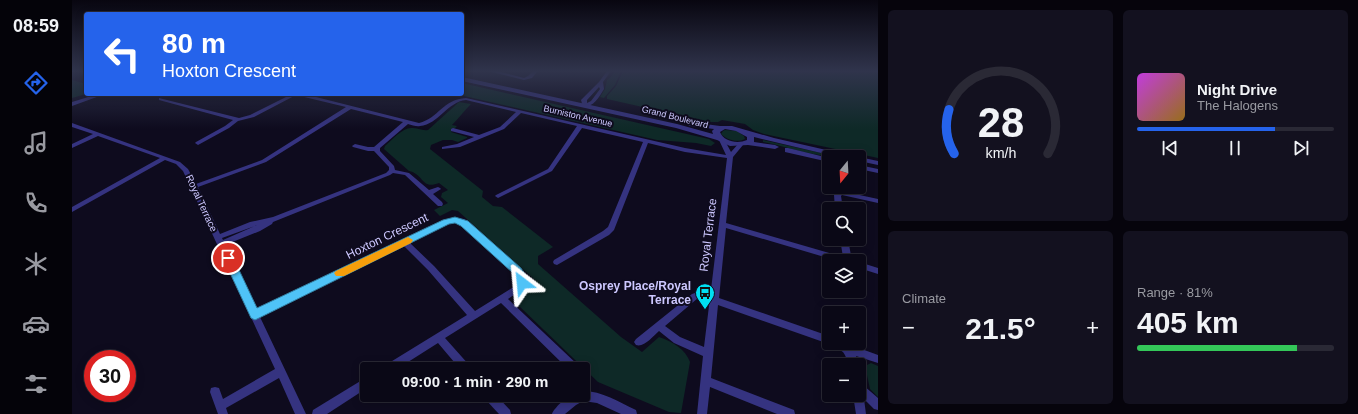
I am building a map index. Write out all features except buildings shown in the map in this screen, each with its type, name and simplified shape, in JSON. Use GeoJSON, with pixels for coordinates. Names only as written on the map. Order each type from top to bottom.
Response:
{"type":"FeatureCollection","features":[{"type":"Feature","properties":{"kind":"street","name":"Grand Boulevard"},"geometry":{"type":"LineString","coordinates":[[522,90],[584,103],[593,102],[691,124],[731,128],[745,132]]}},
{"type":"Feature","properties":{"kind":"street","name":"Grand Boulevard"},"geometry":{"type":"LineString","coordinates":[[532,90],[744,144]]}},
{"type":"Feature","properties":{"kind":"street"},"geometry":{"type":"LineString","coordinates":[[584,103],[592,90]]}},
{"type":"Feature","properties":{"kind":"street"},"geometry":{"type":"LineString","coordinates":[[593,102],[601,90]]}},
{"type":"Feature","properties":{"kind":"street"},"geometry":{"type":"LineString","coordinates":[[72,102],[90,96]]}},
{"type":"Feature","properties":{"kind":"street"},"geometry":{"type":"LineString","coordinates":[[72,102],[95,96]]}},
{"type":"Feature","properties":{"kind":"street"},"geometry":{"type":"LineString","coordinates":[[198,142],[227,127],[236,120],[249,117],[289,96]]}},
{"type":"Feature","properties":{"kind":"street","name":"Burniston Avenue"},"geometry":{"type":"LineString","coordinates":[[313,96],[419,124],[427,123],[457,97],[730,160]]}},
{"type":"Feature","properties":{"kind":"street"},"geometry":{"type":"LineString","coordinates":[[161,99],[236,120]]}},
{"type":"Feature","properties":{"kind":"street"},"geometry":{"type":"LineString","coordinates":[[195,186],[252,167],[270,158],[350,106]]}},
{"type":"Feature","properties":{"kind":"street"},"geometry":{"type":"LineString","coordinates":[[444,148],[458,146],[505,127],[519,112]]}},
{"type":"Feature","properties":{"kind":"street"},"geometry":{"type":"LineString","coordinates":[[376,149],[379,144],[407,122]]}},
{"type":"Feature","properties":{"kind":"street","name":"Royal Terrace"},"geometry":{"type":"LineString","coordinates":[[72,125],[178,163],[186,170],[195,186],[301,414]]}},
{"type":"Feature","properties":{"kind":"street"},"geometry":{"type":"LineString","coordinates":[[498,196],[550,170],[580,126]]}},
{"type":"Feature","properties":{"kind":"street"},"geometry":{"type":"LineString","coordinates":[[720,128],[716,131],[716,133],[721,139],[730,160],[744,144],[752,139],[745,132]]}},
{"type":"Feature","properties":{"kind":"street"},"geometry":{"type":"LineString","coordinates":[[453,130],[479,138]]}},
{"type":"Feature","properties":{"kind":"street"},"geometry":{"type":"LineString","coordinates":[[745,132],[772,140],[822,151]]}},
{"type":"Feature","properties":{"kind":"street"},"geometry":{"type":"LineString","coordinates":[[72,146],[98,134]]}},
{"type":"Feature","properties":{"kind":"street"},"geometry":{"type":"LineString","coordinates":[[557,262],[606,233],[611,228],[646,141]]}},
{"type":"Feature","properties":{"kind":"street"},"geometry":{"type":"LineString","coordinates":[[744,144],[774,146],[822,158]]}},
{"type":"Feature","properties":{"kind":"street"},"geometry":{"type":"LineString","coordinates":[[355,146],[376,149],[391,165],[392,170]]}},
{"type":"Feature","properties":{"kind":"street"},"geometry":{"type":"LineString","coordinates":[[72,210],[165,158]]}},
{"type":"Feature","properties":{"kind":"street","name":"Royal Terrace"},"geometry":{"type":"LineString","coordinates":[[701,413],[730,160]]}},
{"type":"Feature","properties":{"kind":"street"},"geometry":{"type":"LineString","coordinates":[[866,161],[878,164]]}},
{"type":"Feature","properties":{"kind":"street"},"geometry":{"type":"LineString","coordinates":[[866,168],[878,171]]}},
{"type":"Feature","properties":{"kind":"street"},"geometry":{"type":"LineString","coordinates":[[220,241],[257,229],[275,219],[383,176],[392,170],[407,174],[440,204]]}},
{"type":"Feature","properties":{"kind":"street"},"geometry":{"type":"LineString","coordinates":[[428,193],[438,189]]}},
{"type":"Feature","properties":{"kind":"street"},"geometry":{"type":"LineString","coordinates":[[846,194],[878,201]]}},
{"type":"Feature","properties":{"kind":"street","name":"Hoxton Crescent"},"geometry":{"type":"LineString","coordinates":[[255,315],[446,222],[455,220],[461,221],[520,274],[522,280],[519,286],[501,298],[399,362]]}},
{"type":"Feature","properties":{"kind":"street"},"geometry":{"type":"LineString","coordinates":[[723,225],[824,254]]}},
{"type":"Feature","properties":{"kind":"street"},"geometry":{"type":"LineString","coordinates":[[404,242],[427,262],[436,275],[449,286],[474,315]]}},
{"type":"Feature","properties":{"kind":"street"},"geometry":{"type":"LineString","coordinates":[[866,267],[878,271]]}},
{"type":"Feature","properties":{"kind":"street"},"geometry":{"type":"LineString","coordinates":[[639,342],[695,296]]}},
{"type":"Feature","properties":{"kind":"street"},"geometry":{"type":"LineString","coordinates":[[501,298],[567,362]]}},
{"type":"Feature","properties":{"kind":"street"},"geometry":{"type":"LineString","coordinates":[[714,300],[822,338]]}},
{"type":"Feature","properties":{"kind":"street"},"geometry":{"type":"LineString","coordinates":[[659,326],[677,340],[708,353]]}},
{"type":"Feature","properties":{"kind":"street"},"geometry":{"type":"LineString","coordinates":[[438,337],[460,362]]}},
{"type":"Feature","properties":{"kind":"street"},"geometry":{"type":"LineString","coordinates":[[846,350],[850,354],[851,358]]}},
{"type":"Feature","properties":{"kind":"street"},"geometry":{"type":"LineString","coordinates":[[852,350],[878,359]]}},
{"type":"Feature","properties":{"kind":"street"},"geometry":{"type":"LineString","coordinates":[[215,392],[221,410],[281,371]]}},
{"type":"Feature","properties":{"kind":"street"},"geometry":{"type":"LineString","coordinates":[[705,380],[790,414]]}},
{"type":"Feature","properties":{"kind":"street"},"geometry":{"type":"LineString","coordinates":[[317,414],[360,386]]}},
{"type":"Feature","properties":{"kind":"street"},"geometry":{"type":"LineString","coordinates":[[866,394],[878,405]]}},
{"type":"Feature","properties":{"kind":"street"},"geometry":{"type":"LineString","coordinates":[[590,396],[632,414]]}},
{"type":"Feature","properties":{"kind":"street"},"geometry":{"type":"LineString","coordinates":[[495,402],[506,414]]}},
{"type":"Feature","properties":{"kind":"street"},"geometry":{"type":"LineString","coordinates":[[557,414],[572,402]]}},
{"type":"Feature","properties":{"kind":"street"},"geometry":{"type":"LineString","coordinates":[[859,402],[861,414]]}},
{"type":"Feature","properties":{"kind":"green space"},"geometry":{"type":"Polygon","coordinates":[[[72,90],[84,90],[84,95],[72,98],[72,90]]]}},
{"type":"Feature","properties":{"kind":"green space"},"geometry":{"type":"Polygon","coordinates":[[[464,90],[494,90],[709,139],[715,143],[711,146],[696,143],[657,140],[464,96],[464,90]]]}},
{"type":"Feature","properties":{"kind":"green space"},"geometry":{"type":"Polygon","coordinates":[[[604,90],[610,90],[604,98],[600,97],[604,90]]]}},
{"type":"Feature","properties":{"kind":"green space"},"geometry":{"type":"Polygon","coordinates":[[[612,90],[878,90],[878,158],[866,155],[866,150],[840,150],[764,134],[753,130],[745,124],[722,120],[718,122],[709,122],[607,99],[607,96],[612,90]]]}},
{"type":"Feature","properties":{"kind":"green space"},"geometry":{"type":"Polygon","coordinates":[[[459,102],[471,104],[452,125],[457,126],[451,132],[467,138],[458,142],[443,140],[431,145],[430,149],[483,191],[482,197],[493,206],[502,207],[553,247],[538,256],[538,264],[621,337],[642,352],[659,337],[669,341],[682,350],[690,362],[681,413],[669,412],[598,382],[590,374],[590,362],[577,362],[517,304],[516,297],[535,285],[535,280],[458,211],[452,210],[440,216],[434,210],[448,203],[441,197],[442,193],[448,190],[439,183],[433,185],[426,183],[417,175],[409,171],[384,149],[394,137],[409,128],[428,130],[459,102]]]}},
{"type":"Feature","properties":{"kind":"green space"},"geometry":{"type":"Polygon","coordinates":[[[725,130],[737,131],[744,136],[745,139],[735,141],[726,138],[721,134],[725,130]]]}},
{"type":"Feature","properties":{"kind":"green space"},"geometry":{"type":"Polygon","coordinates":[[[763,140],[822,153],[822,156],[811,154],[763,142],[763,140]]]}},
{"type":"Feature","properties":{"kind":"green space"},"geometry":{"type":"Polygon","coordinates":[[[871,363],[878,366],[878,397],[870,389],[866,366],[871,363]]]}},
{"type":"Feature","properties":{"kind":"slow traffic"},"geometry":{"type":"LineString","coordinates":[[340,273],[408,240]]}},
{"type":"Feature","properties":{"kind":"place","name":"Osprey Place/Royal Terrace"},"geometry":{"type":"Point","coordinates":[705,310]}},
{"type":"Feature","properties":{"kind":"route"},"geometry":{"type":"LineString","coordinates":[[228,258],[255,315],[446,222],[458,220],[518,271],[522,277],[522,283]]}}]}
